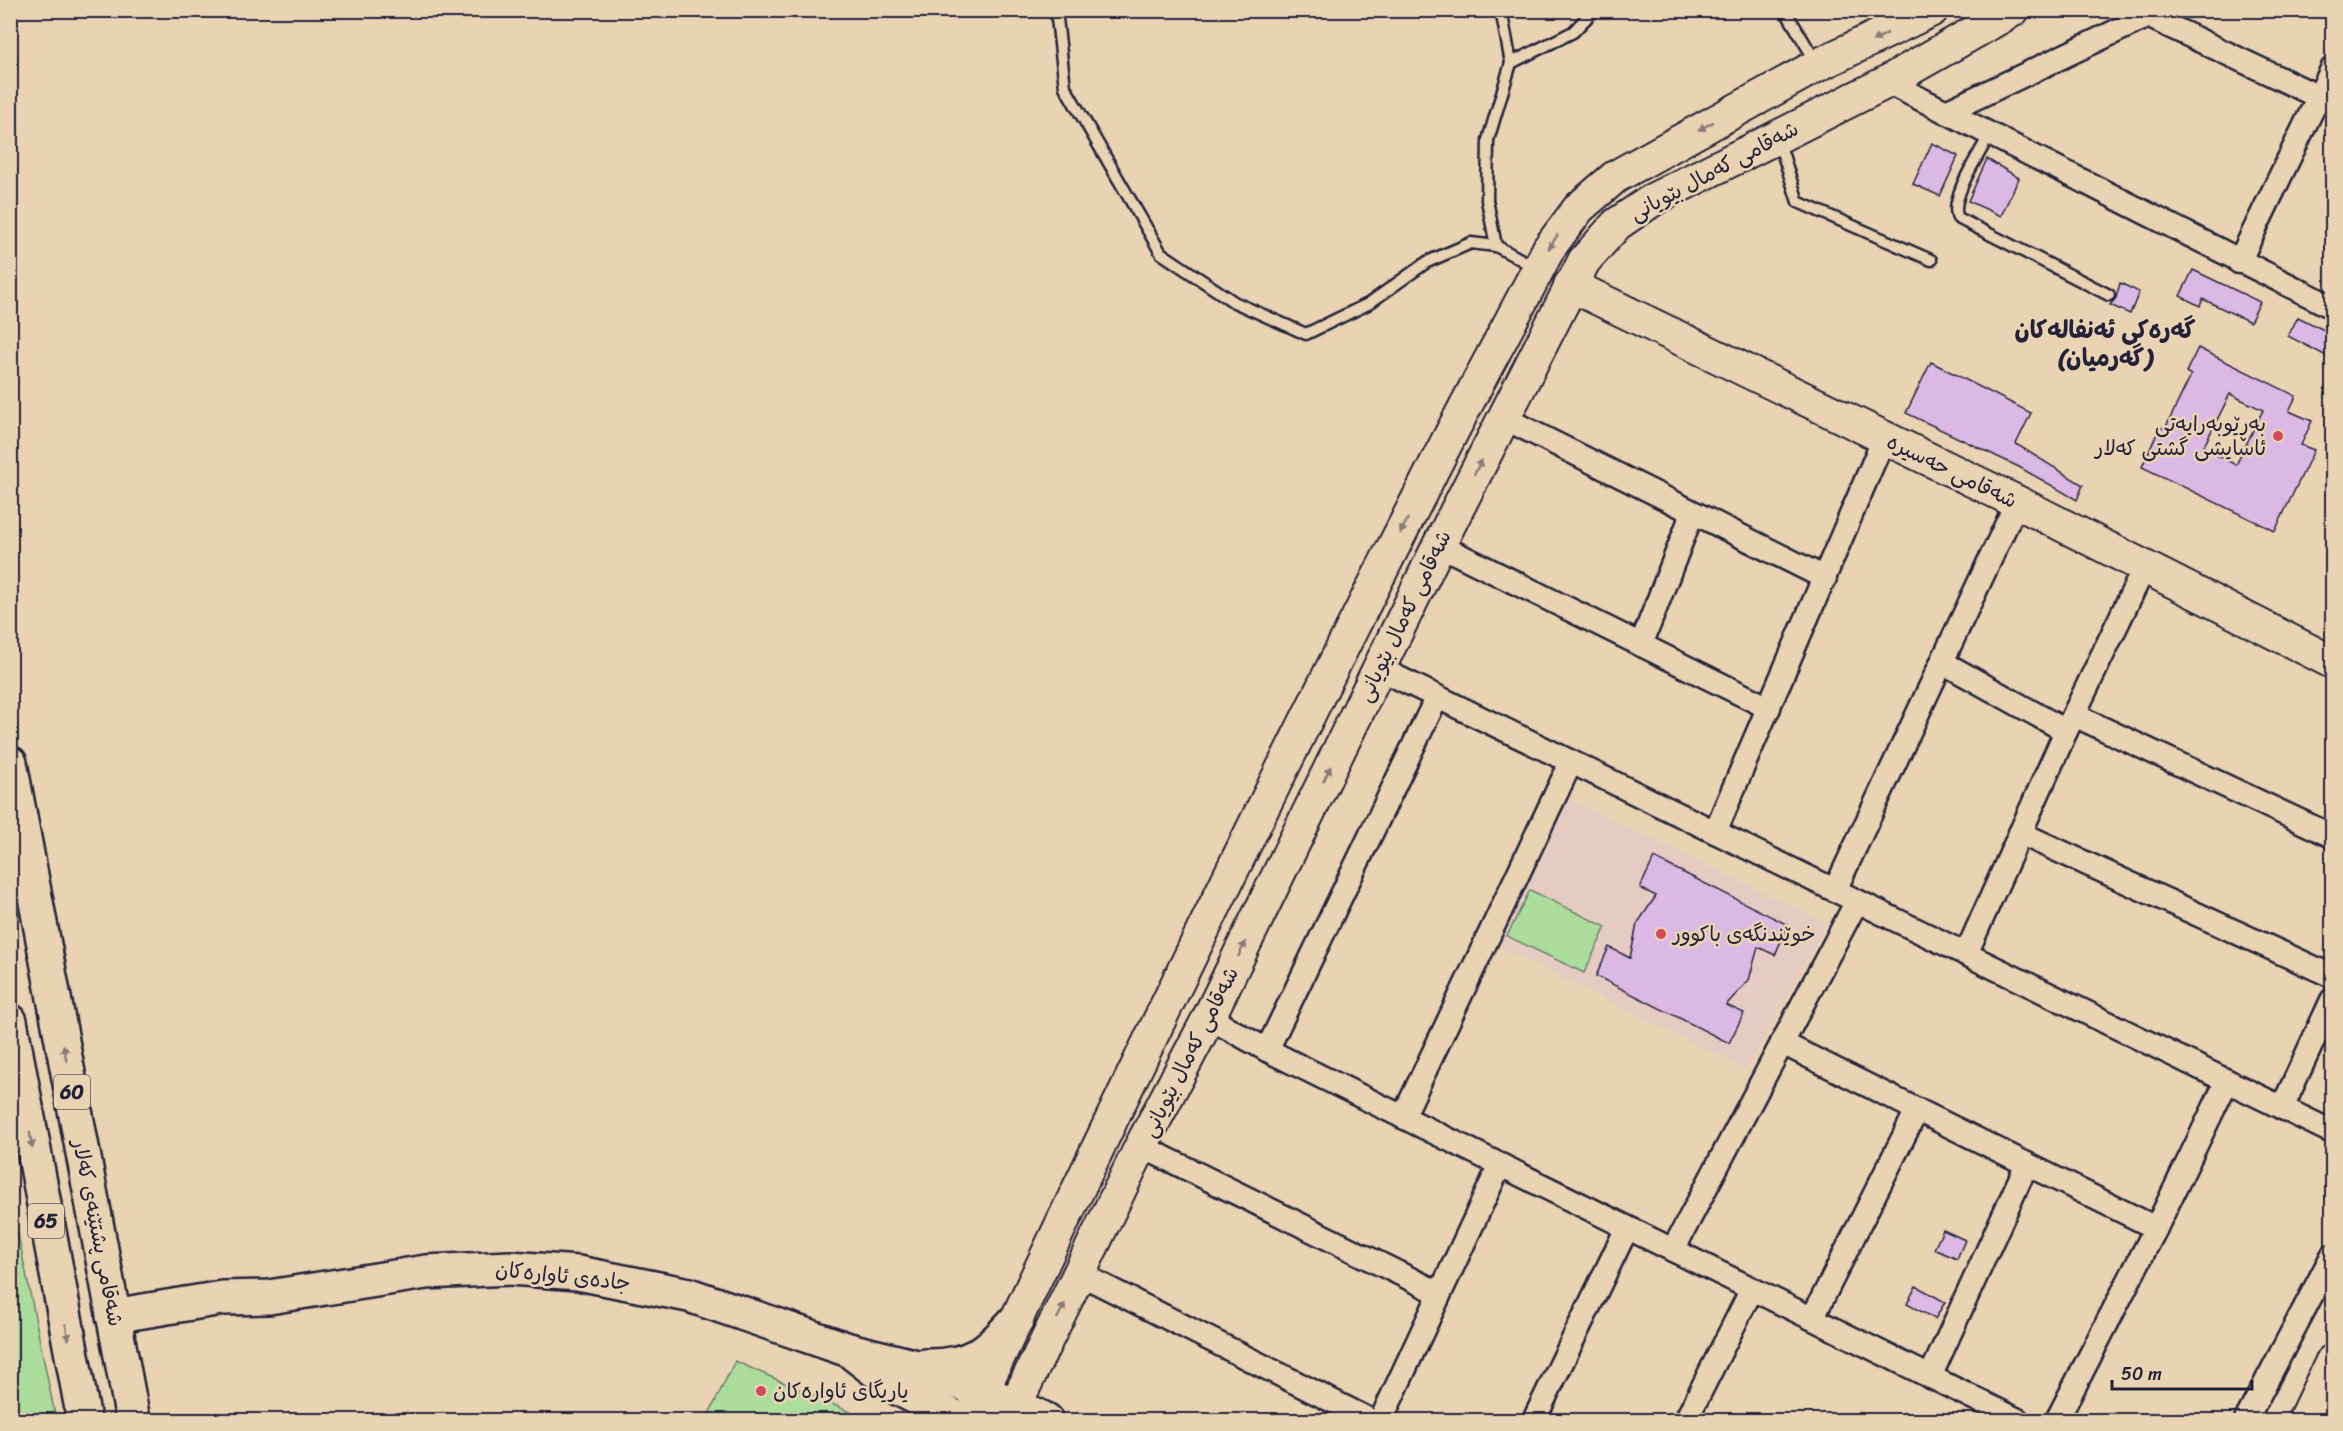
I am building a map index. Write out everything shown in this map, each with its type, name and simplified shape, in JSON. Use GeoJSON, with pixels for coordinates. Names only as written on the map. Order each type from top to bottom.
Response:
{"type":"FeatureCollection","features":[{"type":"Feature","properties":{"kind":"main road","name":"شەقامی کەمال بێویانی"},"geometry":{"type":"LineString","coordinates":[[969,1420],[1099,1142],[1427,480],[1562,227],[1605,184],[1818,66],[1932,10]]}},
{"type":"Feature","properties":{"kind":"main road","name":"شەقامی کەمال بێویانی"},"geometry":{"type":"LineString","coordinates":[[1011,1413],[1141,1146],[1207,1022],[1378,668],[1503,417],[1570,285],[1594,249],[1632,213],[1777,136],[1887,82],[2013,10]]}},
{"type":"Feature","properties":{"kind":"main road","name":"شەقامی حەسیرە"},"geometry":{"type":"LineString","coordinates":[[1570,285],[2017,502],[2332,662]]}},
{"type":"Feature","properties":{"kind":"main road"},"geometry":{"type":"LineString","coordinates":[[1427,480],[1463,497]]}},
{"type":"Feature","properties":{"kind":"main road","name":"شەقامی پشتێنەی کەلار"},"geometry":{"type":"LineString","coordinates":[[10,763],[133,1420]]}},
{"type":"Feature","properties":{"kind":"main road","name":"65"},"geometry":{"type":"LineString","coordinates":[[10,1021],[84,1420]]}},
{"type":"Feature","properties":{"kind":"main road","name":"جادەی ئاوارەکان"},"geometry":{"type":"LineString","coordinates":[[115,1326],[227,1313],[269,1298],[426,1272],[530,1269],[619,1280],[689,1295],[849,1350]]}},
{"type":"Feature","properties":{"kind":"main road"},"geometry":{"type":"LineString","coordinates":[[913,1366],[953,1366],[971,1360],[1012,1330],[1038,1356]]}},
{"type":"Feature","properties":{"kind":"main road"},"geometry":{"type":"LineString","coordinates":[[849,1350],[913,1366],[982,1391],[1011,1413],[1046,1420]]}},
{"type":"Feature","properties":{"kind":"main road"},"geometry":{"type":"LineString","coordinates":[[849,1350],[898,1388],[960,1420]]}},
{"type":"Feature","properties":{"kind":"main road"},"geometry":{"type":"LineString","coordinates":[[2317,1406],[2332,1361]]}},
{"type":"Feature","properties":{"kind":"street"},"geometry":{"type":"LineString","coordinates":[[1946,112],[2148,16],[2319,97]]}},
{"type":"Feature","properties":{"kind":"street"},"geometry":{"type":"LineString","coordinates":[[2239,262],[2332,69]]}},
{"type":"Feature","properties":{"kind":"street"},"geometry":{"type":"LineString","coordinates":[[1887,82],[2239,262],[2332,307]]}},
{"type":"Feature","properties":{"kind":"street"},"geometry":{"type":"LineString","coordinates":[[1503,417],[1692,514],[1825,578]]}},
{"type":"Feature","properties":{"kind":"street"},"geometry":{"type":"LineString","coordinates":[[1715,832],[1884,438]]}},
{"type":"Feature","properties":{"kind":"street"},"geometry":{"type":"LineString","coordinates":[[1835,890],[2017,502]]}},
{"type":"Feature","properties":{"kind":"street"},"geometry":{"type":"LineString","coordinates":[[1641,645],[1692,514]]}},
{"type":"Feature","properties":{"kind":"street"},"geometry":{"type":"LineString","coordinates":[[1439,545],[1769,708]]}},
{"type":"Feature","properties":{"kind":"street"},"geometry":{"type":"LineString","coordinates":[[1966,954],[2070,723],[2145,566]]}},
{"type":"Feature","properties":{"kind":"street"},"geometry":{"type":"LineString","coordinates":[[1942,662],[2070,723],[2332,836]]}},
{"type":"Feature","properties":{"kind":"street"},"geometry":{"type":"LineString","coordinates":[[1378,668],[2332,1132]]}},
{"type":"Feature","properties":{"kind":"street"},"geometry":{"type":"LineString","coordinates":[[1266,1050],[1437,697]]}},
{"type":"Feature","properties":{"kind":"street"},"geometry":{"type":"LineString","coordinates":[[1403,1118],[1571,762]]}},
{"type":"Feature","properties":{"kind":"street"},"geometry":{"type":"LineString","coordinates":[[2020,832],[2332,976]]}},
{"type":"Feature","properties":{"kind":"street"},"geometry":{"type":"LineString","coordinates":[[1673,1250],[1857,901]]}},
{"type":"Feature","properties":{"kind":"street"},"geometry":{"type":"LineString","coordinates":[[2282,1107],[2332,1000]]}},
{"type":"Feature","properties":{"kind":"street"},"geometry":{"type":"LineString","coordinates":[[1207,1022],[1222,1025],[1266,1050],[1403,1118],[1813,1317],[2018,1420]]}},
{"type":"Feature","properties":{"kind":"street"},"geometry":{"type":"LineString","coordinates":[[1782,1043],[2157,1228]]}},
{"type":"Feature","properties":{"kind":"street"},"geometry":{"type":"LineString","coordinates":[[2057,1420],[2157,1228],[2227,1081]]}},
{"type":"Feature","properties":{"kind":"street"},"geometry":{"type":"LineString","coordinates":[[1813,1317],[1917,1110]]}},
{"type":"Feature","properties":{"kind":"street"},"geometry":{"type":"LineString","coordinates":[[1141,1146],[1439,1293]]}},
{"type":"Feature","properties":{"kind":"street"},"geometry":{"type":"LineString","coordinates":[[1930,1377],[2027,1164]]}},
{"type":"Feature","properties":{"kind":"street"},"geometry":{"type":"LineString","coordinates":[[1381,1420],[1500,1166]]}},
{"type":"Feature","properties":{"kind":"street"},"geometry":{"type":"LineString","coordinates":[[1534,1420],[1627,1228]]}},
{"type":"Feature","properties":{"kind":"street"},"geometry":{"type":"LineString","coordinates":[[2246,1420],[2332,1256]]}},
{"type":"Feature","properties":{"kind":"street"},"geometry":{"type":"LineString","coordinates":[[1079,1276],[1094,1281],[1370,1420]]}},
{"type":"Feature","properties":{"kind":"street"},"geometry":{"type":"LineString","coordinates":[[1692,1418],[1752,1289]]}},
{"type":"Feature","properties":{"kind":"lane"},"geometry":{"type":"LineString","coordinates":[[1056,10],[1065,87],[1161,253],[1234,302],[1306,334],[1368,304],[1427,261],[1471,243],[1496,246],[1538,269]]}},
{"type":"Feature","properties":{"kind":"lane"},"geometry":{"type":"LineString","coordinates":[[1496,246],[1486,200],[1488,140],[1511,63],[1501,10]]}},
{"type":"Feature","properties":{"kind":"lane"},"geometry":{"type":"LineString","coordinates":[[1511,63],[1573,32],[1594,10]]}},
{"type":"Feature","properties":{"kind":"lane"},"geometry":{"type":"LineString","coordinates":[[1785,10],[1818,66]]}},
{"type":"Feature","properties":{"kind":"lane"},"geometry":{"type":"LineString","coordinates":[[1990,134],[1956,199],[1955,213],[1958,218],[2109,295]]}},
{"type":"Feature","properties":{"kind":"lane"},"geometry":{"type":"LineString","coordinates":[[1777,136],[1798,202],[1931,260]]}},
{"type":"Feature","properties":{"kind":"shaded area","name":"خوێندنگەی باکوور"},"geometry":{"type":"Polygon","coordinates":[[[1566,798],[1827,923],[1747,1070],[1496,945],[1566,798]]]}},
{"type":"Feature","properties":{"kind":"green space"},"geometry":{"type":"Polygon","coordinates":[[[1530,890],[1606,927],[1584,973],[1507,936],[1530,890]]]}},
{"type":"Feature","properties":{"kind":"green space"},"geometry":{"type":"Polygon","coordinates":[[[10,1195],[56,1420],[11,1420],[10,1195]]]}},
{"type":"Feature","properties":{"kind":"green space","name":"یاریگای ئاوارەکان"},"geometry":{"type":"Polygon","coordinates":[[[735,1361],[868,1420],[706,1420],[735,1361]]]}},
{"type":"Feature","properties":{"kind":"building"},"geometry":{"type":"Polygon","coordinates":[[[1932,143],[1958,156],[1940,196],[1913,184],[1932,143]]]}},
{"type":"Feature","properties":{"kind":"building"},"geometry":{"type":"Polygon","coordinates":[[[1987,159],[2019,178],[2001,216],[1968,201],[1987,159]]]}},
{"type":"Feature","properties":{"kind":"building"},"geometry":{"type":"Polygon","coordinates":[[[2193,270],[2260,302],[2250,322],[2203,299],[2200,306],[2180,296],[2193,270]]]}},
{"type":"Feature","properties":{"kind":"building"},"geometry":{"type":"Polygon","coordinates":[[[2120,283],[2139,292],[2130,314],[2110,305],[2116,298],[2120,283]]]}},
{"type":"Feature","properties":{"kind":"building"},"geometry":{"type":"Polygon","coordinates":[[[2298,317],[2332,334],[2332,359],[2288,336],[2298,317]]]}},
{"type":"Feature","properties":{"kind":"building","name":"بەڕێوبەرایەتی ئاسایشی گشتی کەلار"},"geometry":{"type":"Polygon","coordinates":[[[2198,348],[2296,396],[2289,411],[2312,421],[2301,445],[2314,450],[2275,531],[2142,467],[2160,427],[2165,429],[2191,375],[2186,372],[2198,348]],[[2230,394],[2203,448],[2236,465],[2263,410],[2230,394]]]}},
{"type":"Feature","properties":{"kind":"building"},"geometry":{"type":"Polygon","coordinates":[[[1931,362],[2031,413],[2016,444],[2083,485],[2077,500],[2019,467],[1906,413],[1931,362]]]}},
{"type":"Feature","properties":{"kind":"building"},"geometry":{"type":"Polygon","coordinates":[[[1654,858],[1788,925],[1775,955],[1758,947],[1749,980],[1726,1005],[1744,1013],[1729,1043],[1596,976],[1609,947],[1630,958],[1637,924],[1656,896],[1640,888],[1654,858]]]}},
{"type":"Feature","properties":{"kind":"building"},"geometry":{"type":"Polygon","coordinates":[[[1943,1230],[1965,1240],[1957,1259],[1934,1249],[1943,1230]]]}},
{"type":"Feature","properties":{"kind":"building"},"geometry":{"type":"Polygon","coordinates":[[[1916,1286],[1945,1302],[1935,1319],[1907,1304],[1916,1286]]]}},
{"type":"Feature","properties":{"kind":"place","name":"بەڕێوبەرایەتی ئاسایشی گشتی کەلار"},"geometry":{"type":"Point","coordinates":[2278,436]}},
{"type":"Feature","properties":{"kind":"place","name":"خوێندنگەی باکوور"},"geometry":{"type":"Point","coordinates":[1661,934]}},
{"type":"Feature","properties":{"kind":"place","name":"یاریگای ئاوارەکان"},"geometry":{"type":"Point","coordinates":[761,1391]}},
{"type":"Feature","properties":{"kind":"district","name":"گەرەکی ئەنفالەکان (گەرمیان)"},"geometry":{"type":"Point","coordinates":[2105,344]}}]}
